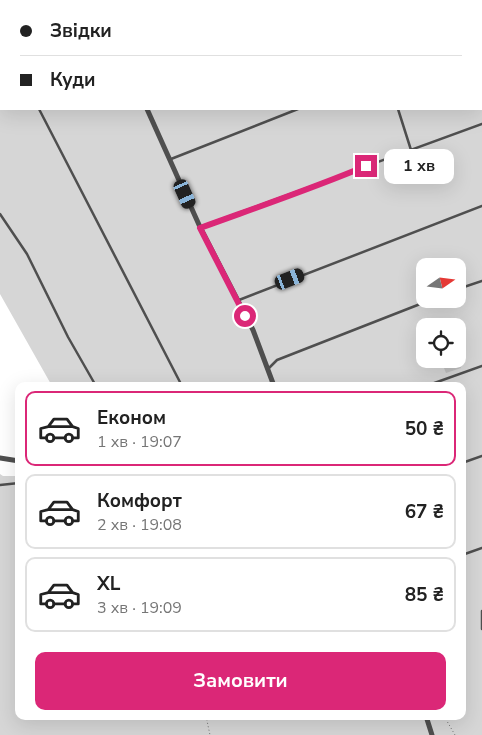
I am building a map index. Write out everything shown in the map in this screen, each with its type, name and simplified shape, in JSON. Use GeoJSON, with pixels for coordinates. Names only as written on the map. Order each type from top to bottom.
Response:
{"type":"FeatureCollection","features":[{"type":"Feature","properties":{"kind":"street"},"geometry":{"type":"LineString","coordinates":[[147,110],[200,228],[252,330],[272,382]]}},
{"type":"Feature","properties":{"kind":"street"},"geometry":{"type":"LineString","coordinates":[[0,458],[15,460]]}},
{"type":"Feature","properties":{"kind":"street"},"geometry":{"type":"LineString","coordinates":[[427,720],[432,735]]}},
{"type":"Feature","properties":{"kind":"lane"},"geometry":{"type":"LineString","coordinates":[[40,110],[180,382]]}},
{"type":"Feature","properties":{"kind":"lane"},"geometry":{"type":"LineString","coordinates":[[170,160],[182,153],[295,110]]}},
{"type":"Feature","properties":{"kind":"lane"},"geometry":{"type":"LineString","coordinates":[[398,110],[412,150]]}},
{"type":"Feature","properties":{"kind":"lane"},"geometry":{"type":"LineString","coordinates":[[200,228],[482,124]]}},
{"type":"Feature","properties":{"kind":"lane"},"geometry":{"type":"LineString","coordinates":[[238,301],[482,206]]}},
{"type":"Feature","properties":{"kind":"lane"},"geometry":{"type":"LineString","coordinates":[[0,214],[27,254],[68,336],[94,382]]}},
{"type":"Feature","properties":{"kind":"lane"},"geometry":{"type":"LineString","coordinates":[[466,286],[482,281]]}},
{"type":"Feature","properties":{"kind":"lane"},"geometry":{"type":"LineString","coordinates":[[267,369],[277,360],[416,306]]}},
{"type":"Feature","properties":{"kind":"lane"},"geometry":{"type":"LineString","coordinates":[[437,382],[482,366]]}},
{"type":"Feature","properties":{"kind":"lane"},"geometry":{"type":"LineString","coordinates":[[466,462],[482,456]]}},
{"type":"Feature","properties":{"kind":"lane"},"geometry":{"type":"LineString","coordinates":[[0,485],[15,483]]}},
{"type":"Feature","properties":{"kind":"lane"},"geometry":{"type":"LineString","coordinates":[[466,554],[482,548]]}},
{"type":"Feature","properties":{"kind":"lane"},"geometry":{"type":"LineString","coordinates":[[482,611],[482,630]]}},
{"type":"Feature","properties":{"kind":"path"},"geometry":{"type":"LineString","coordinates":[[207,720],[210,735]]}},
{"type":"Feature","properties":{"kind":"path"},"geometry":{"type":"LineString","coordinates":[[446,720],[455,735]]}},
{"type":"Feature","properties":{"kind":"shaded area"},"geometry":{"type":"Polygon","coordinates":[[[0,110],[482,110],[482,735],[0,735],[0,474],[3,476],[15,476],[15,720],[466,720],[466,382],[50,382],[0,294],[0,110]]]}},
{"type":"Feature","properties":{"kind":"building"},"geometry":{"type":"Polygon","coordinates":[[[444,368],[461,368],[446,373],[444,368]]]}},
{"type":"Feature","properties":{"kind":"route"},"geometry":{"type":"LineString","coordinates":[[245,316],[200,228],[281,197],[321,185],[366,166]]}}]}
